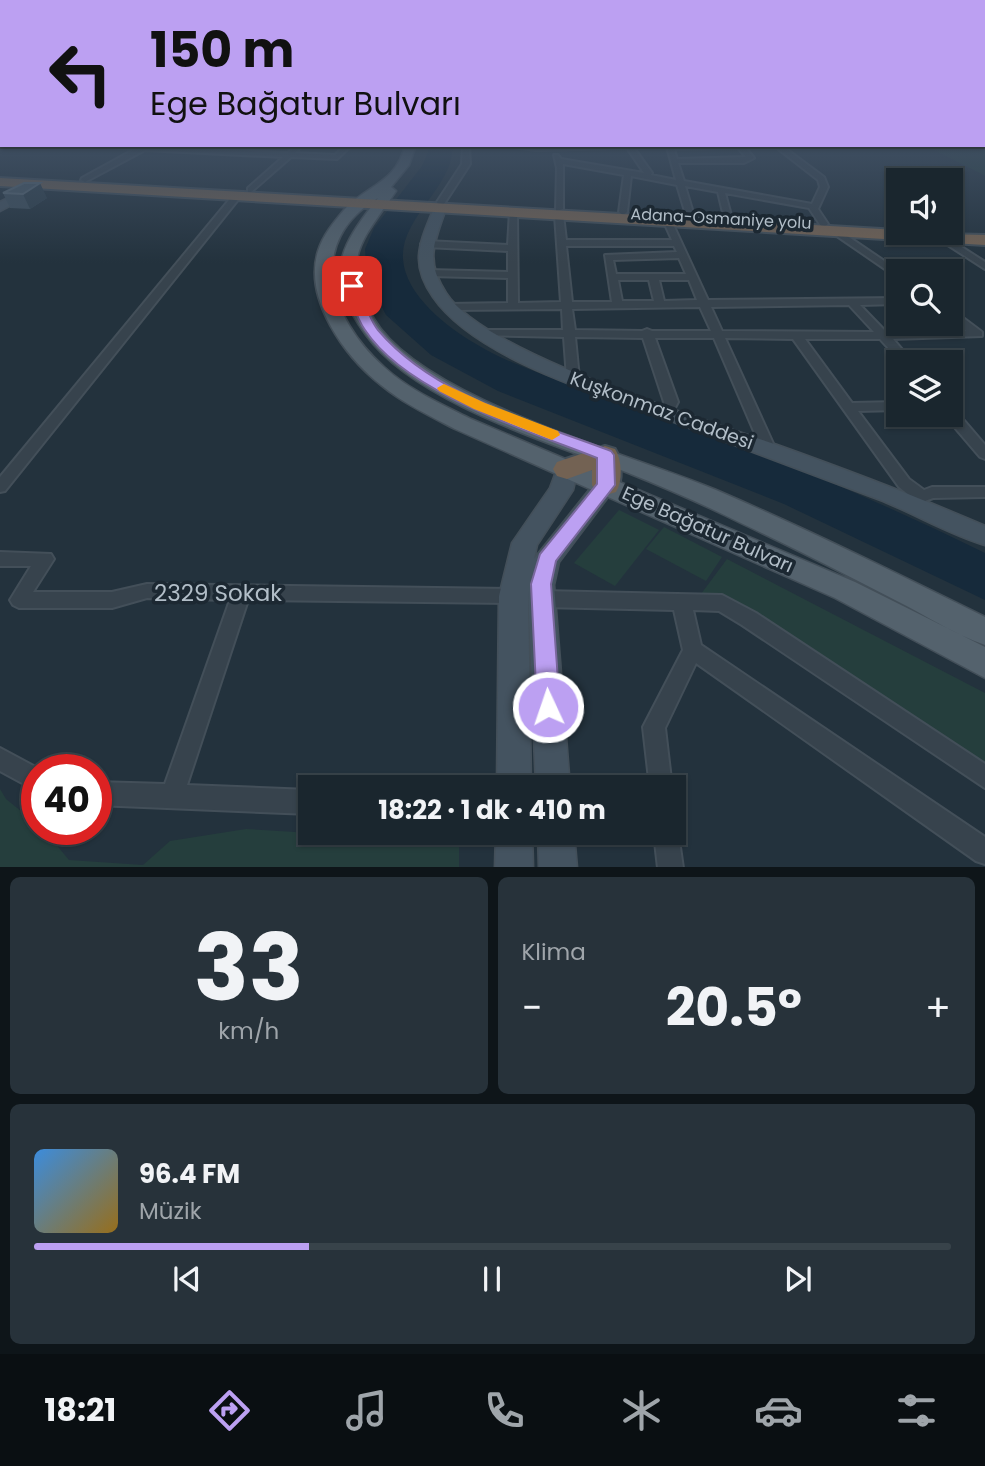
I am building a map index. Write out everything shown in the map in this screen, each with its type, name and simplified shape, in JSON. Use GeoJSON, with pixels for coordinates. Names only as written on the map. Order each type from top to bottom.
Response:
{"type":"FeatureCollection","features":[{"type":"Feature","properties":{"kind":"highway","name":"Adana-Osmaniye yolu"},"geometry":{"type":"LineString","coordinates":[[19,181],[559,212],[623,212],[830,228],[886,228]]}},
{"type":"Feature","properties":{"kind":"highway","name":"Adana-Osmaniye yolu"},"geometry":{"type":"LineString","coordinates":[[103,181],[244,193]]}},
{"type":"Feature","properties":{"kind":"highway"},"geometry":{"type":"LineString","coordinates":[[441,205],[513,213],[559,212],[668,222],[886,231]]}},
{"type":"Feature","properties":{"kind":"highway"},"geometry":{"type":"LineString","coordinates":[[963,234],[985,233]]}},
{"type":"Feature","properties":{"kind":"highway"},"geometry":{"type":"LineString","coordinates":[[963,237],[985,240]]}},
{"type":"Feature","properties":{"kind":"highway"},"geometry":{"type":"LineString","coordinates":[[567,469],[606,455],[606,485]]}},
{"type":"Feature","properties":{"kind":"main road","name":"Ege Bağatur Bulvarı"},"geometry":{"type":"LineString","coordinates":[[377,201],[377,193],[387,181]]}},
{"type":"Feature","properties":{"kind":"main road","name":"Ege Bağatur Bulvarı"},"geometry":{"type":"LineString","coordinates":[[394,181],[377,201],[351,246],[348,272],[355,299],[370,329],[389,349],[429,380],[479,406],[668,480],[836,555],[985,632]]}},
{"type":"Feature","properties":{"kind":"main road","name":"Ege Bağatur Bulvarı"},"geometry":{"type":"LineString","coordinates":[[377,201],[333,234],[324,254],[324,277],[332,308],[347,339],[376,371],[413,399],[463,424],[845,590],[985,663]]}},
{"type":"Feature","properties":{"kind":"street"},"geometry":{"type":"LineString","coordinates":[[0,200],[16,189],[4,181]]}},
{"type":"Feature","properties":{"kind":"street"},"geometry":{"type":"LineString","coordinates":[[0,487],[244,193],[258,181]]}},
{"type":"Feature","properties":{"kind":"street"},"geometry":{"type":"LineString","coordinates":[[441,205],[455,181]]}},
{"type":"Feature","properties":{"kind":"street"},"geometry":{"type":"LineString","coordinates":[[560,181],[559,212],[573,378]]}},
{"type":"Feature","properties":{"kind":"street"},"geometry":{"type":"LineString","coordinates":[[623,212],[627,181]]}},
{"type":"Feature","properties":{"kind":"street"},"geometry":{"type":"LineString","coordinates":[[675,181],[812,207],[830,228],[886,267]]}},
{"type":"Feature","properties":{"kind":"street"},"geometry":{"type":"LineString","coordinates":[[812,207],[816,206],[824,183],[822,181]]}},
{"type":"Feature","properties":{"kind":"street"},"geometry":{"type":"LineString","coordinates":[[679,182],[690,216]]}},
{"type":"Feature","properties":{"kind":"street"},"geometry":{"type":"LineString","coordinates":[[0,207],[26,192],[61,185]]}},
{"type":"Feature","properties":{"kind":"street"},"geometry":{"type":"LineString","coordinates":[[723,191],[728,219]]}},
{"type":"Feature","properties":{"kind":"street","name":"Kuşkonmaz Caddesi"},"geometry":{"type":"LineString","coordinates":[[441,205],[424,252],[429,274],[439,295],[459,318],[508,349],[573,378],[769,450],[915,499],[985,536]]}},
{"type":"Feature","properties":{"kind":"street"},"geometry":{"type":"LineString","coordinates":[[513,213],[513,306]]}},
{"type":"Feature","properties":{"kind":"street"},"geometry":{"type":"LineString","coordinates":[[668,222],[769,450]]}},
{"type":"Feature","properties":{"kind":"street"},"geometry":{"type":"LineString","coordinates":[[561,243],[677,243]]}},
{"type":"Feature","properties":{"kind":"street"},"geometry":{"type":"LineString","coordinates":[[426,244],[513,248]]}},
{"type":"Feature","properties":{"kind":"street"},"geometry":{"type":"LineString","coordinates":[[959,245],[985,265]]}},
{"type":"Feature","properties":{"kind":"street"},"geometry":{"type":"LineString","coordinates":[[618,306],[608,257],[683,255]]}},
{"type":"Feature","properties":{"kind":"street"},"geometry":{"type":"LineString","coordinates":[[429,274],[513,275]]}},
{"type":"Feature","properties":{"kind":"street"},"geometry":{"type":"LineString","coordinates":[[612,277],[692,277]]}},
{"type":"Feature","properties":{"kind":"street"},"geometry":{"type":"LineString","coordinates":[[653,277],[660,306]]}},
{"type":"Feature","properties":{"kind":"street"},"geometry":{"type":"LineString","coordinates":[[449,307],[886,301]]}},
{"type":"Feature","properties":{"kind":"street"},"geometry":{"type":"LineString","coordinates":[[852,302],[896,350]]}},
{"type":"Feature","properties":{"kind":"street"},"geometry":{"type":"LineString","coordinates":[[963,322],[982,336]]}},
{"type":"Feature","properties":{"kind":"street"},"geometry":{"type":"LineString","coordinates":[[647,332],[671,402],[666,412]]}},
{"type":"Feature","properties":{"kind":"street"},"geometry":{"type":"LineString","coordinates":[[483,333],[982,336]]}},
{"type":"Feature","properties":{"kind":"street"},"geometry":{"type":"LineString","coordinates":[[796,335],[915,499],[985,492]]}},
{"type":"Feature","properties":{"kind":"street"},"geometry":{"type":"LineString","coordinates":[[848,407],[886,406]]}},
{"type":"Feature","properties":{"kind":"street"},"geometry":{"type":"LineString","coordinates":[[962,427],[985,453]]}},
{"type":"Feature","properties":{"kind":"street"},"geometry":{"type":"LineString","coordinates":[[514,775],[513,596],[524,543],[561,490],[567,469]]}},
{"type":"Feature","properties":{"kind":"street"},"geometry":{"type":"LineString","coordinates":[[553,775],[541,584],[547,559],[606,485]]}},
{"type":"Feature","properties":{"kind":"street","name":"2329 Sokak"},"geometry":{"type":"LineString","coordinates":[[0,559],[45,559],[19,600],[112,600],[147,591],[513,596]]}},
{"type":"Feature","properties":{"kind":"street"},"geometry":{"type":"LineString","coordinates":[[172,796],[242,592]]}},
{"type":"Feature","properties":{"kind":"street"},"geometry":{"type":"LineString","coordinates":[[542,599],[722,603],[985,777]]}},
{"type":"Feature","properties":{"kind":"street"},"geometry":{"type":"LineString","coordinates":[[660,775],[654,727],[693,650],[682,603]]}},
{"type":"Feature","properties":{"kind":"street"},"geometry":{"type":"LineString","coordinates":[[693,650],[985,852]]}},
{"type":"Feature","properties":{"kind":"street"},"geometry":{"type":"LineString","coordinates":[[0,760],[21,771]]}},
{"type":"Feature","properties":{"kind":"street"},"geometry":{"type":"LineString","coordinates":[[112,794],[298,801]]}},
{"type":"Feature","properties":{"kind":"street"},"geometry":{"type":"LineString","coordinates":[[514,845],[514,867]]}},
{"type":"Feature","properties":{"kind":"street"},"geometry":{"type":"LineString","coordinates":[[557,845],[558,867]]}},
{"type":"Feature","properties":{"kind":"street"},"geometry":{"type":"LineString","coordinates":[[668,845],[670,867]]}},
{"type":"Feature","properties":{"kind":"green space"},"geometry":{"type":"Polygon","coordinates":[[[619,510],[659,530],[615,586],[574,563],[619,510]]]}},
{"type":"Feature","properties":{"kind":"green space"},"geometry":{"type":"Polygon","coordinates":[[[664,527],[722,557],[706,581],[646,549],[664,527]]]}},
{"type":"Feature","properties":{"kind":"green space"},"geometry":{"type":"Polygon","coordinates":[[[727,559],[985,693],[985,771],[731,603],[701,594],[727,559]]]}},
{"type":"Feature","properties":{"kind":"green space"},"geometry":{"type":"Polygon","coordinates":[[[0,789],[6,799],[21,811],[21,845],[56,845],[69,860],[143,865],[170,841],[246,829],[298,832],[298,845],[459,845],[459,867],[0,867],[0,789]]]}},
{"type":"Feature","properties":{"kind":"water"},"geometry":{"type":"Polygon","coordinates":[[[410,181],[441,181],[410,229],[404,244],[403,259],[411,285],[441,320],[476,344],[519,365],[637,406],[824,479],[985,553],[985,600],[784,504],[498,391],[431,355],[386,315],[367,278],[365,249],[374,228],[410,181]]]}},
{"type":"Feature","properties":{"kind":"building"},"geometry":{"type":"Polygon","coordinates":[[[24,183],[40,183],[23,194],[3,193],[24,183]]]}},
{"type":"Feature","properties":{"kind":"slow traffic"},"geometry":{"type":"LineString","coordinates":[[444,388],[479,406],[552,435]]}},
{"type":"Feature","properties":{"kind":"route"},"geometry":{"type":"LineString","coordinates":[[352,286],[355,299],[370,329],[389,349],[429,380],[479,406],[606,455],[606,485],[547,559],[541,584],[548,707]]}}]}
